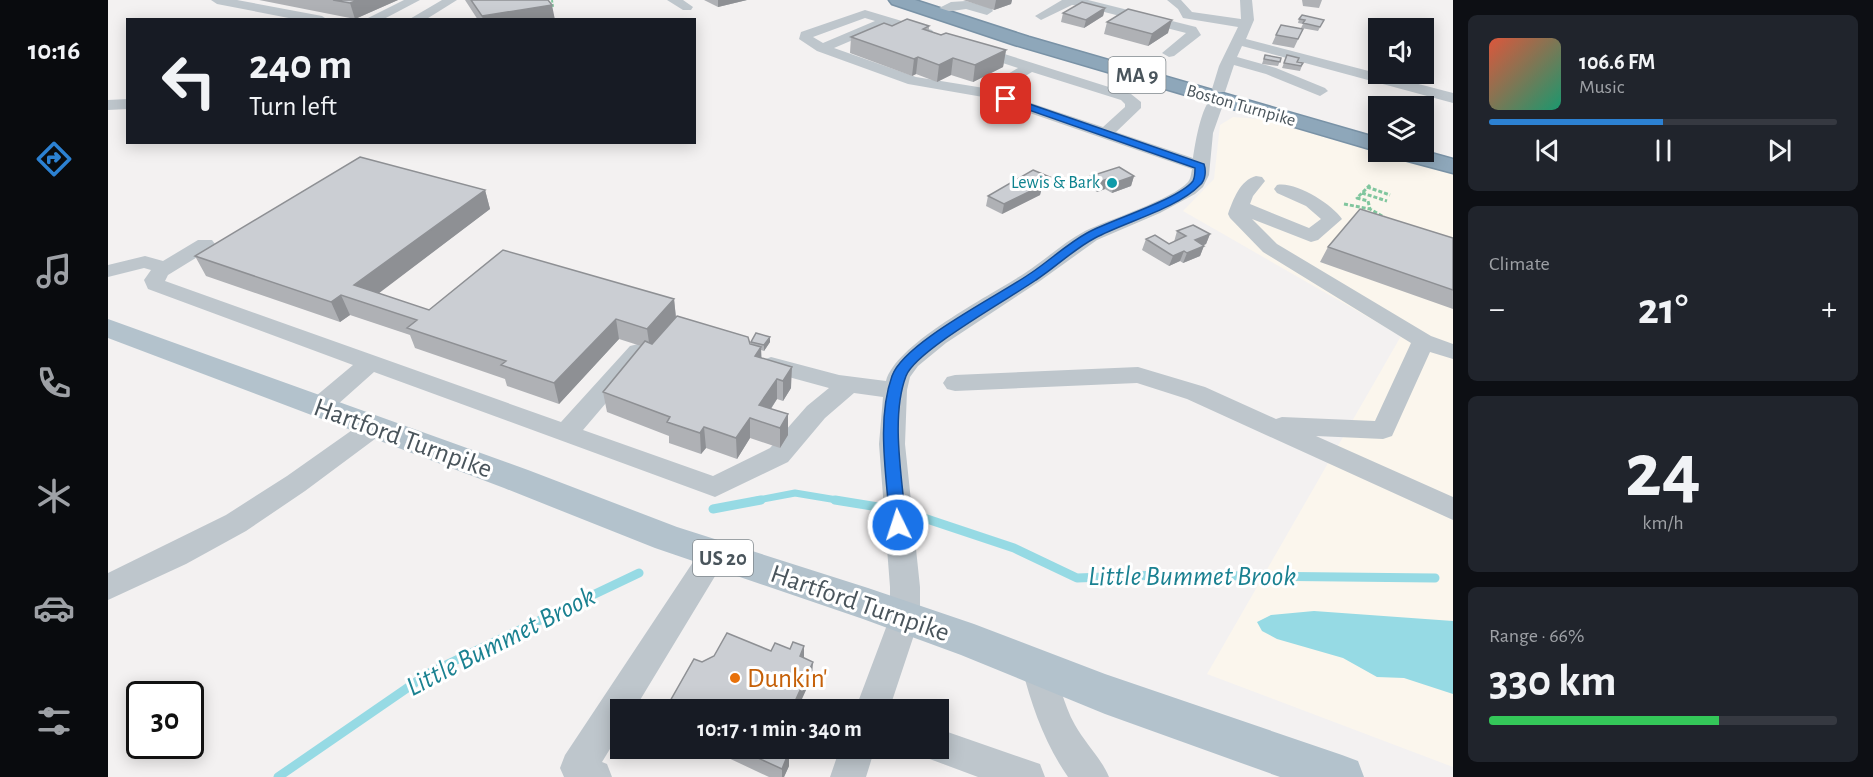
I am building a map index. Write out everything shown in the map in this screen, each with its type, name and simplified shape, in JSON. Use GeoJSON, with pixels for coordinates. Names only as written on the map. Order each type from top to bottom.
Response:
{"type":"FeatureCollection","features":[{"type":"Feature","properties":{"kind":"highway","name":"Boston Turnpike"},"geometry":{"type":"LineString","coordinates":[[898,0],[1013,39],[1219,94],[1368,131]]}},
{"type":"Feature","properties":{"kind":"highway","name":"Boston Turnpike"},"geometry":{"type":"LineString","coordinates":[[921,0],[1368,142]]}},
{"type":"Feature","properties":{"kind":"highway"},"geometry":{"type":"LineString","coordinates":[[1434,149],[1453,154]]}},
{"type":"Feature","properties":{"kind":"highway"},"geometry":{"type":"LineString","coordinates":[[1434,161],[1453,166]]}},
{"type":"Feature","properties":{"kind":"main road","name":"Hartford Turnpike"},"geometry":{"type":"LineString","coordinates":[[108,328],[713,555],[905,617],[1105,694],[1342,777]]}},
{"type":"Feature","properties":{"kind":"street"},"geometry":{"type":"LineString","coordinates":[[217,0],[312,18]]}},
{"type":"Feature","properties":{"kind":"street"},"geometry":{"type":"LineString","coordinates":[[374,18],[414,0]]}},
{"type":"Feature","properties":{"kind":"street"},"geometry":{"type":"LineString","coordinates":[[418,18],[451,0]]}},
{"type":"Feature","properties":{"kind":"street"},"geometry":{"type":"LineString","coordinates":[[673,0],[687,7]]}},
{"type":"Feature","properties":{"kind":"street"},"geometry":{"type":"LineString","coordinates":[[1173,0],[1183,7],[1185,15]]}},
{"type":"Feature","properties":{"kind":"street"},"geometry":{"type":"LineString","coordinates":[[876,699],[905,617],[905,587],[892,444],[895,390],[899,375],[910,361],[938,338],[1034,277],[1090,236],[1153,209],[1189,190],[1197,183],[1205,133],[1229,59],[1246,24],[1248,10],[1246,0]]}},
{"type":"Feature","properties":{"kind":"street"},"geometry":{"type":"LineString","coordinates":[[1041,16],[1070,1],[1110,3],[1246,24]]}},
{"type":"Feature","properties":{"kind":"street"},"geometry":{"type":"LineString","coordinates":[[945,8],[955,3],[963,3],[987,12]]}},
{"type":"Feature","properties":{"kind":"street"},"geometry":{"type":"LineString","coordinates":[[1110,3],[1191,30],[1194,34],[1169,53]]}},
{"type":"Feature","properties":{"kind":"street"},"geometry":{"type":"LineString","coordinates":[[941,38],[873,15],[858,15],[806,35],[809,43],[913,81],[986,93],[1200,166]]}},
{"type":"Feature","properties":{"kind":"street"},"geometry":{"type":"LineString","coordinates":[[1168,24],[1185,15]]}},
{"type":"Feature","properties":{"kind":"street"},"geometry":{"type":"LineString","coordinates":[[822,48],[889,20]]}},
{"type":"Feature","properties":{"kind":"street"},"geometry":{"type":"LineString","coordinates":[[866,30],[881,36],[908,27]]}},
{"type":"Feature","properties":{"kind":"street"},"geometry":{"type":"LineString","coordinates":[[845,39],[863,45]]}},
{"type":"Feature","properties":{"kind":"street"},"geometry":{"type":"LineString","coordinates":[[1238,41],[1368,73]]}},
{"type":"Feature","properties":{"kind":"street"},"geometry":{"type":"LineString","coordinates":[[964,45],[1126,97],[1133,102],[1133,108],[1106,133]]}},
{"type":"Feature","properties":{"kind":"street"},"geometry":{"type":"LineString","coordinates":[[1229,59],[1271,70],[1320,91]]}},
{"type":"Feature","properties":{"kind":"street"},"geometry":{"type":"LineString","coordinates":[[986,93],[1030,67]]}},
{"type":"Feature","properties":{"kind":"street"},"geometry":{"type":"LineString","coordinates":[[1406,84],[1453,98]]}},
{"type":"Feature","properties":{"kind":"street"},"geometry":{"type":"LineString","coordinates":[[108,105],[126,106]]}},
{"type":"Feature","properties":{"kind":"street"},"geometry":{"type":"LineString","coordinates":[[1256,181],[1244,195],[1237,214],[1270,248],[1422,341],[1453,352]]}},
{"type":"Feature","properties":{"kind":"street"},"geometry":{"type":"LineString","coordinates":[[1240,207],[1311,236],[1333,219],[1313,202],[1283,189]]}},
{"type":"Feature","properties":{"kind":"street"},"geometry":{"type":"LineString","coordinates":[[205,244],[165,268],[154,280],[155,285],[160,289],[715,487],[779,455],[816,412],[849,384]]}},
{"type":"Feature","properties":{"kind":"street"},"geometry":{"type":"LineString","coordinates":[[108,271],[145,262],[165,268]]}},
{"type":"Feature","properties":{"kind":"street"},"geometry":{"type":"LineString","coordinates":[[1267,425],[1383,430],[1422,341]]}},
{"type":"Feature","properties":{"kind":"street"},"geometry":{"type":"LineString","coordinates":[[565,434],[638,351]]}},
{"type":"Feature","properties":{"kind":"street"},"geometry":{"type":"LineString","coordinates":[[319,407],[369,363]]}},
{"type":"Feature","properties":{"kind":"street"},"geometry":{"type":"LineString","coordinates":[[771,365],[849,384],[895,390]]}},
{"type":"Feature","properties":{"kind":"street"},"geometry":{"type":"LineString","coordinates":[[955,383],[1138,375],[1196,393],[1453,509]]}},
{"type":"Feature","properties":{"kind":"street"},"geometry":{"type":"LineString","coordinates":[[108,587],[245,517],[300,481],[374,427]]}},
{"type":"Feature","properties":{"kind":"street"},"geometry":{"type":"LineString","coordinates":[[594,777],[578,768],[713,555]]}},
{"type":"Feature","properties":{"kind":"street"},"geometry":{"type":"LineString","coordinates":[[1038,668],[1062,739],[1091,777]]}},
{"type":"Feature","properties":{"kind":"street"},"geometry":{"type":"LineString","coordinates":[[949,750],[1027,777]]}},
{"type":"Feature","properties":{"kind":"street"},"geometry":{"type":"LineString","coordinates":[[848,777],[854,759]]}},
{"type":"Feature","properties":{"kind":"path"},"geometry":{"type":"LineString","coordinates":[[549,9],[553,7],[552,0]]}},
{"type":"Feature","properties":{"kind":"path"},"geometry":{"type":"LineString","coordinates":[[1390,195],[1369,186],[1357,198],[1368,201],[1370,209],[1393,220]]}},
{"type":"Feature","properties":{"kind":"path"},"geometry":{"type":"LineString","coordinates":[[1362,193],[1387,201]]}},
{"type":"Feature","properties":{"kind":"shaded area"},"geometry":{"type":"Polygon","coordinates":[[[1233,117],[1259,119],[1368,149],[1368,162],[1413,162],[1453,173],[1453,767],[1207,674],[1401,336],[1183,211],[1214,179],[1220,125],[1233,117]]]}},
{"type":"Feature","properties":{"kind":"water"},"geometry":{"type":"Polygon","coordinates":[[[1314,611],[1453,621],[1453,694],[1404,678],[1377,677],[1343,658],[1277,639],[1262,631],[1257,622],[1271,615],[1314,611]]]}},
{"type":"Feature","properties":{"kind":"building"},"geometry":{"type":"Polygon","coordinates":[[[333,0],[358,0],[350,3],[333,0]]]}},
{"type":"Feature","properties":{"kind":"building"},"geometry":{"type":"Polygon","coordinates":[[[471,0],[548,0],[552,5],[482,16],[471,0]]]}},
{"type":"Feature","properties":{"kind":"building"},"geometry":{"type":"Polygon","coordinates":[[[1082,2],[1105,8],[1086,20],[1063,13],[1082,2]]]}},
{"type":"Feature","properties":{"kind":"building"},"geometry":{"type":"Polygon","coordinates":[[[1128,9],[1172,20],[1152,34],[1107,22],[1128,9]]]}},
{"type":"Feature","properties":{"kind":"building"},"geometry":{"type":"Polygon","coordinates":[[[1302,15],[1324,20],[1320,27],[1303,23],[1305,20],[1299,19],[1302,15]]]}},
{"type":"Feature","properties":{"kind":"building"},"geometry":{"type":"Polygon","coordinates":[[[907,19],[929,26],[923,29],[941,35],[946,33],[1006,50],[975,65],[953,58],[939,65],[918,57],[914,59],[851,37],[884,23],[892,26],[907,19]]]}},
{"type":"Feature","properties":{"kind":"building"},"geometry":{"type":"Polygon","coordinates":[[[1281,25],[1303,29],[1298,39],[1276,35],[1281,25]]]}},
{"type":"Feature","properties":{"kind":"building"},"geometry":{"type":"Polygon","coordinates":[[[1265,55],[1281,58],[1280,62],[1264,59],[1265,55]]]}},
{"type":"Feature","properties":{"kind":"building"},"geometry":{"type":"Polygon","coordinates":[[[1287,55],[1299,58],[1297,62],[1303,63],[1301,66],[1284,63],[1287,55]]]}},
{"type":"Feature","properties":{"kind":"building"},"geometry":{"type":"Polygon","coordinates":[[[360,157],[485,190],[354,285],[429,310],[503,250],[674,299],[647,329],[616,319],[554,383],[501,365],[506,361],[407,328],[417,320],[341,295],[331,302],[195,256],[360,157]]]}},
{"type":"Feature","properties":{"kind":"building"},"geometry":{"type":"Polygon","coordinates":[[[1119,167],[1134,176],[1114,183],[1107,179],[1099,182],[1091,176],[1119,167]]]}},
{"type":"Feature","properties":{"kind":"building"},"geometry":{"type":"Polygon","coordinates":[[[1033,170],[1050,177],[1039,183],[1043,185],[1004,204],[988,196],[1033,170]]]}},
{"type":"Feature","properties":{"kind":"building"},"geometry":{"type":"Polygon","coordinates":[[[1360,209],[1453,238],[1453,290],[1328,247],[1360,209]]]}},
{"type":"Feature","properties":{"kind":"building"},"geometry":{"type":"Polygon","coordinates":[[[1193,225],[1210,234],[1195,240],[1204,246],[1187,253],[1184,251],[1173,256],[1146,239],[1155,235],[1169,244],[1186,236],[1177,231],[1193,225]]]}},
{"type":"Feature","properties":{"kind":"building"},"geometry":{"type":"Polygon","coordinates":[[[677,316],[748,337],[750,344],[761,347],[755,356],[792,367],[783,381],[777,379],[759,405],[788,414],[780,428],[750,418],[736,438],[704,427],[700,433],[667,422],[670,417],[603,392],[645,341],[652,344],[677,316]]]}},
{"type":"Feature","properties":{"kind":"building"},"geometry":{"type":"Polygon","coordinates":[[[756,333],[770,337],[764,345],[751,342],[756,333]]]}},
{"type":"Feature","properties":{"kind":"building"},"geometry":{"type":"Polygon","coordinates":[[[727,633],[771,651],[775,643],[790,649],[793,642],[804,646],[800,656],[813,662],[796,699],[671,699],[694,659],[702,662],[714,656],[727,633]]]}},
{"type":"Feature","properties":{"kind":"building"},"geometry":{"type":"Polygon","coordinates":[[[760,759],[786,759],[782,769],[760,759]]]}},
{"type":"Feature","properties":{"kind":"waterway","name":"Little Bummet Brook"},"geometry":{"type":"LineString","coordinates":[[753,501],[795,493],[843,501]]}},
{"type":"Feature","properties":{"kind":"waterway","name":"Little Bummet Brook"},"geometry":{"type":"LineString","coordinates":[[713,509],[761,500]]}},
{"type":"Feature","properties":{"kind":"waterway","name":"Little Bummet Brook"},"geometry":{"type":"LineString","coordinates":[[835,500],[878,507]]}},
{"type":"Feature","properties":{"kind":"waterway","name":"Little Bummet Brook"},"geometry":{"type":"LineString","coordinates":[[924,518],[1014,548],[1077,578],[1160,575],[1435,578]]}},
{"type":"Feature","properties":{"kind":"waterway","name":"Little Bummet Brook"},"geometry":{"type":"LineString","coordinates":[[278,777],[429,673],[639,573]]}},
{"type":"Feature","properties":{"kind":"place","name":"Lewis & Bark"},"geometry":{"type":"Point","coordinates":[1112,183]}},
{"type":"Feature","properties":{"kind":"place","name":"Dunkin'"},"geometry":{"type":"Point","coordinates":[735,678]}},
{"type":"Feature","properties":{"kind":"route"},"geometry":{"type":"LineString","coordinates":[[898,525],[892,444],[893,406],[899,375],[910,361],[953,327],[1034,277],[1090,236],[1143,214],[1189,190],[1197,183],[1200,175],[1200,166],[1006,99]]}}]}
